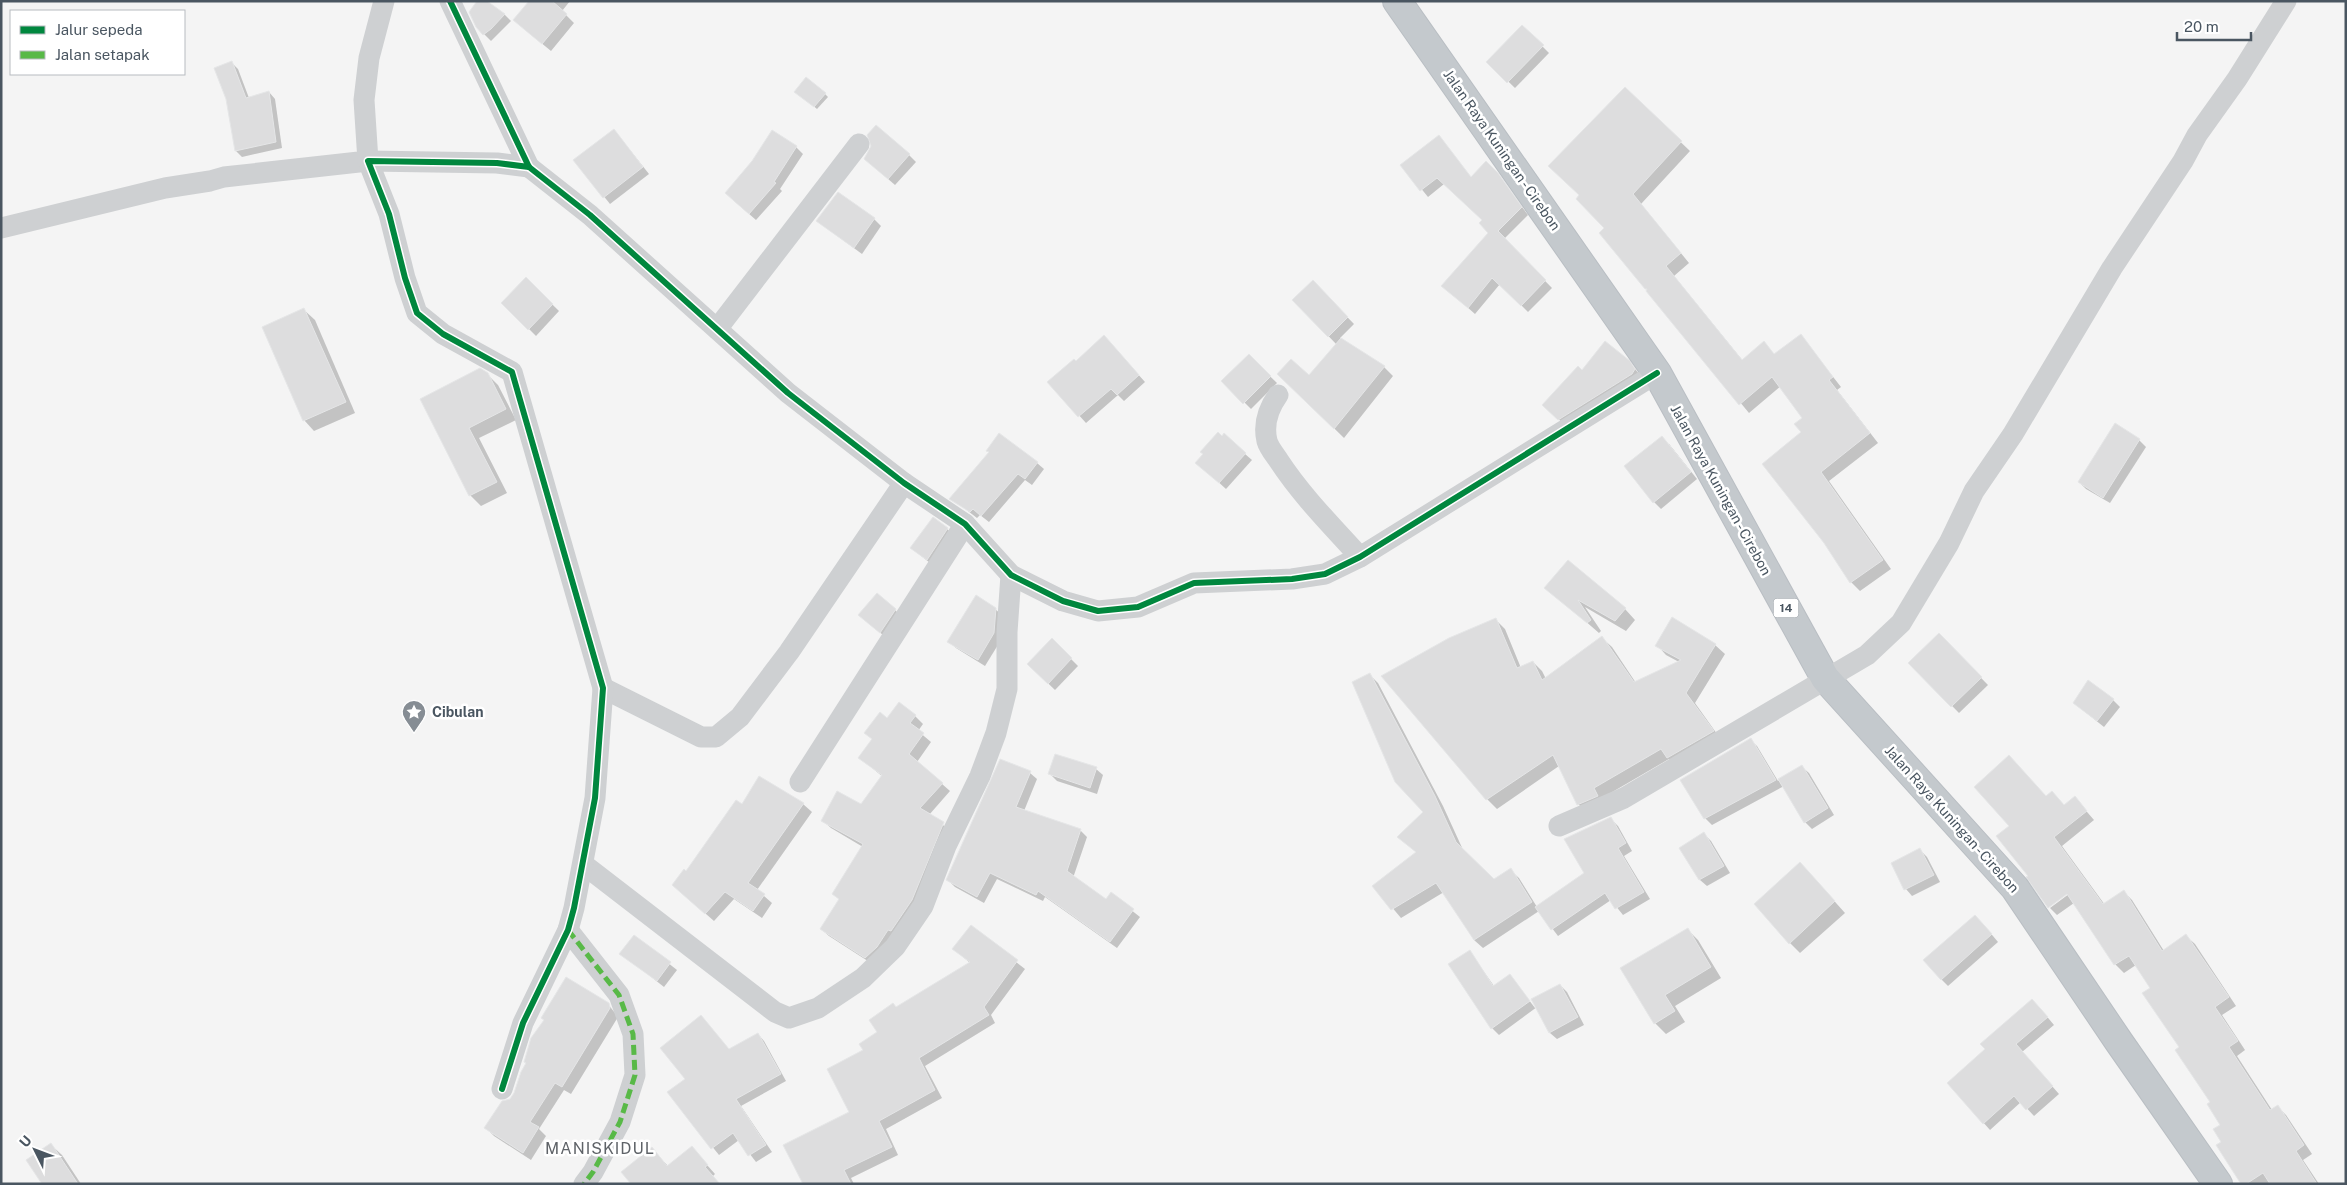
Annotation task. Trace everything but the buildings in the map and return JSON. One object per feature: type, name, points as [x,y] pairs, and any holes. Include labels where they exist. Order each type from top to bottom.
[{"type":"highway","name":"Jalan Raya Kuningan - Cirebon","points":[[1397,1],[1551,219],[1656,373],[1825,678],[2015,888],[2218,1184]]},
{"type":"street","points":[[384,1],[370,58],[364,100],[368,161],[389,214],[405,278],[417,313],[443,334],[512,372],[603,688],[595,798],[568,930],[523,1023],[502,1089]]},
{"type":"street","points":[[450,1],[529,167],[590,215],[788,393],[904,483],[965,524],[1011,574],[1062,601],[1098,611],[1138,607],[1194,582],[1292,579],[1325,574],[1360,557],[1656,373]]},
{"type":"street","points":[[1559,826],[1624,798],[1866,655],[1901,623],[1949,543],[1974,491],[2013,434],[2112,268],[2183,161],[2198,135],[2237,79],[2286,1]]},
{"type":"street","points":[[717,329],[859,144]]},
{"type":"street","points":[[1,228],[165,188],[210,182],[233,175],[368,161],[465,162],[529,167]]},
{"type":"street","points":[[1278,394],[1270,406],[1266,421],[1267,442],[1301,491],[1360,557]]},
{"type":"street","points":[[603,688],[701,737],[716,737],[740,717],[789,652],[904,483]]},
{"type":"street","points":[[800,782],[965,524]]},
{"type":"street","points":[[583,864],[775,1012],[789,1018],[818,1008],[863,978],[895,947],[923,906],[946,846],[980,776],[996,733],[1007,689],[1007,632],[1011,574]]},
{"type":"street","points":[[568,930],[619,995],[633,1034],[636,1074],[620,1122],[594,1172],[584,1184]]},
{"type":"marked path","points":[[568,930],[619,995],[633,1034],[635,1075],[620,1122],[593,1172],[584,1184]]},
{"type":"cycle path","points":[[450,1],[529,167],[590,215],[788,393],[904,483],[965,524],[1011,575],[1063,601],[1098,611],[1138,607],[1194,583],[1292,579],[1325,574],[1360,557],[1657,373]]},
{"type":"cycle path","points":[[502,1089],[523,1023],[568,930],[574,908],[595,798],[603,688],[512,372],[443,334],[417,313],[405,278],[389,214],[368,161],[497,163],[529,167]]},
{"type":"place","name":"Cibulan","points":[[414,733]]},
{"type":"district","name":"MANISKIDUL","points":[[600,1148]]}]
